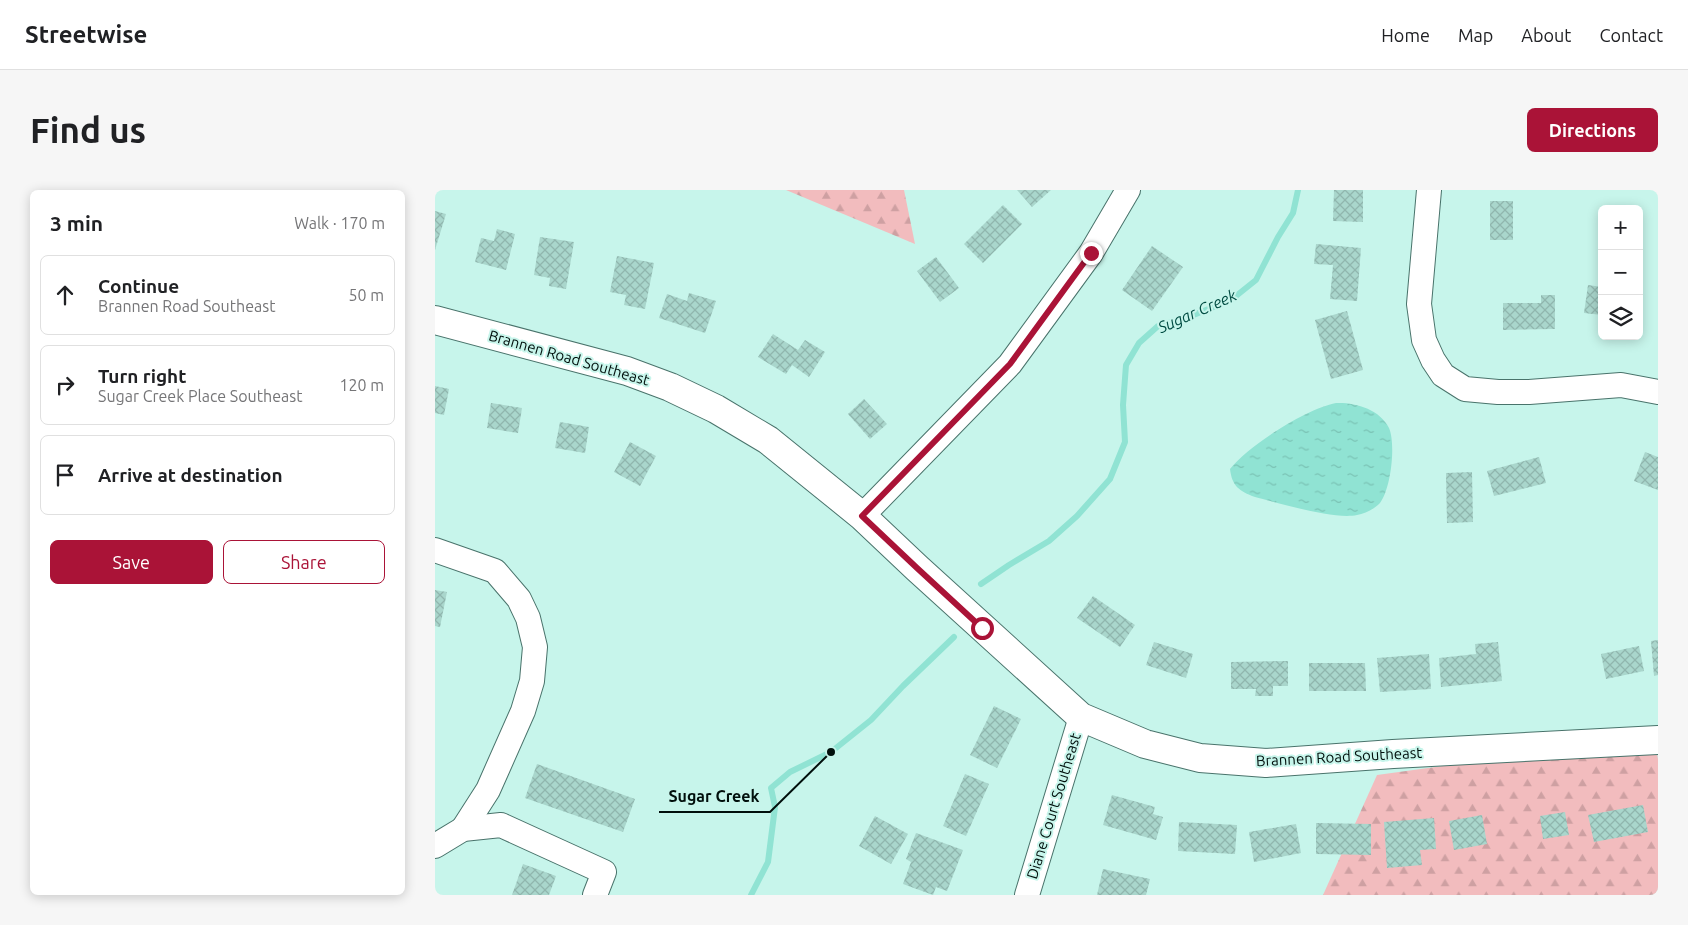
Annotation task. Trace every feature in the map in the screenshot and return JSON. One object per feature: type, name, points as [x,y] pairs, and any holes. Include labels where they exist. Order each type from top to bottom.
[{"type":"street","points":[[862,516],[1010,364],[1091,253],[1128,190]]},
{"type":"street","points":[[1429,190],[1419,304],[1424,340],[1433,360],[1443,375],[1465,389],[1498,392],[1529,392],[1621,385],[1658,392]]},
{"type":"street","name":"Brannen Road Southeast","points":[[435,320],[627,371],[716,409],[769,440],[862,516],[1081,717],[1145,744],[1201,758],[1267,763],[1393,754],[1658,740]]},
{"type":"street","points":[[435,550],[495,570],[519,599],[528,618],[535,648],[532,681],[523,711],[488,790],[463,829]]},
{"type":"street","name":"Diane Court Southeast","points":[[1027,895],[1081,717]]},
{"type":"street","points":[[435,846],[463,829],[501,825],[604,872],[595,895]]},
{"type":"green space","points":[[786,190],[904,190],[915,244]]},
{"type":"green space","points":[[1654,737],[1658,759],[1658,895],[1323,895],[1377,775]]},
{"type":"water","points":[[1336,403],[1358,405],[1373,411],[1385,421],[1389,428],[1392,444],[1390,477],[1384,496],[1378,505],[1360,514],[1335,515],[1255,497],[1237,487],[1230,469],[1250,449],[1294,420],[1309,412]]},
{"type":"building","points":[[1017,190],[1051,190],[1032,207]]},
{"type":"building","points":[[1334,190],[1363,190],[1363,222],[1333,221]]},
{"type":"building","points":[[1490,201],[1513,201],[1513,240],[1490,240]]},
{"type":"building","points":[[1003,205],[1022,224],[983,263],[964,244]]},
{"type":"building","points":[[435,211],[446,214],[435,250]]},
{"type":"building","points":[[497,229],[515,234],[506,270],[475,262],[481,238],[494,241]]},
{"type":"building","points":[[540,237],[574,242],[566,289],[549,286],[550,278],[534,275]]},
{"type":"building","points":[[1316,244],[1361,248],[1357,301],[1330,299],[1333,265],[1314,264]]},
{"type":"building","points":[[1152,246],[1183,267],[1152,311],[1122,290]]},
{"type":"building","points":[[617,256],[654,263],[645,309],[624,305],[626,295],[610,292]]},
{"type":"building","points":[[936,257],[959,288],[940,302],[917,271]]},
{"type":"building","points":[[1588,285],[1598,286],[1598,315],[1584,313]]},
{"type":"building","points":[[689,293],[716,301],[705,333],[659,318],[667,294],[687,301]]},
{"type":"building","points":[[1541,295],[1555,295],[1555,329],[1503,330],[1503,303],[1541,303]]},
{"type":"building","points":[[1347,311],[1363,370],[1331,379],[1315,320]]},
{"type":"building","points":[[773,334],[798,350],[805,340],[825,352],[809,377],[792,365],[786,374],[758,357]]},
{"type":"building","points":[[435,386],[449,389],[444,415],[435,413]]},
{"type":"building","points":[[864,399],[887,424],[870,439],[848,414]]},
{"type":"building","points":[[491,403],[522,408],[518,433],[487,428]]},
{"type":"building","points":[[560,422],[589,427],[585,453],[555,448]]},
{"type":"building","points":[[630,442],[656,456],[640,486],[614,472]]},
{"type":"building","points":[[1645,452],[1658,457],[1658,490],[1634,481]]},
{"type":"building","points":[[1539,457],[1546,483],[1494,496],[1487,471]]},
{"type":"building","points":[[1472,472],[1473,522],[1447,523],[1446,473]]},
{"type":"building","points":[[435,590],[447,592],[440,627],[435,626]]},
{"type":"building","points":[[1093,596],[1135,625],[1120,647],[1077,618]]},
{"type":"building","points":[[1658,640],[1658,675],[1654,676],[1651,641]]},
{"type":"building","points":[[1154,642],[1193,654],[1186,678],[1146,665]]},
{"type":"building","points":[[1498,642],[1502,681],[1441,687],[1439,658],[1476,654],[1475,644]]},
{"type":"building","points":[[1639,646],[1644,671],[1606,679],[1601,654]]},
{"type":"building","points":[[1429,654],[1431,689],[1380,692],[1377,658]]},
{"type":"building","points":[[1288,661],[1288,686],[1273,686],[1273,696],[1255,696],[1256,689],[1231,689],[1231,662]]},
{"type":"building","points":[[1309,663],[1365,663],[1366,691],[1309,691]]},
{"type":"building","points":[[994,706],[1021,719],[997,768],[970,755]]},
{"type":"building","points":[[537,764],[635,799],[623,832],[525,798]]},
{"type":"building","points":[[965,774],[989,784],[966,836],[943,826]]},
{"type":"building","points":[[1112,795],[1155,807],[1153,814],[1163,817],[1156,840],[1103,825]]},
{"type":"building","points":[[1643,805],[1648,832],[1594,842],[1588,815]]},
{"type":"building","points":[[1565,812],[1569,835],[1543,839],[1540,816]]},
{"type":"building","points":[[1482,815],[1487,844],[1454,850],[1449,821]]},
{"type":"building","points":[[875,816],[908,834],[891,864],[859,846]]},
{"type":"building","points":[[1434,818],[1436,849],[1420,850],[1422,865],[1387,868],[1384,822]]},
{"type":"building","points":[[1179,822],[1237,825],[1235,854],[1178,851]]},
{"type":"building","points":[[1316,823],[1371,824],[1371,855],[1316,854]]},
{"type":"building","points":[[1296,824],[1301,853],[1254,862],[1249,832]]},
{"type":"building","points":[[916,833],[963,850],[947,891],[936,887],[933,895],[903,884],[911,862],[906,859]]},
{"type":"building","points":[[523,864],[556,876],[549,895],[512,895]]},
{"type":"building","points":[[1103,869],[1150,879],[1146,895],[1097,895]]},
{"type":"waterway","name":"Sugar Creek","points":[[981,584],[1049,541],[1077,516],[1110,479],[1125,442],[1123,405],[1126,365],[1139,343],[1158,326],[1191,316],[1231,300],[1256,280],[1278,237],[1293,213],[1298,190]]},
{"type":"waterway","name":"Sugar Creek","points":[[751,895],[768,862],[775,807],[771,788],[790,772],[831,752],[871,720],[954,637]]},
{"type":"place","name":"Sugar Creek","points":[[831,752]]},
{"type":"route","points":[[982,628],[862,516],[1010,364],[1091,253]]}]
